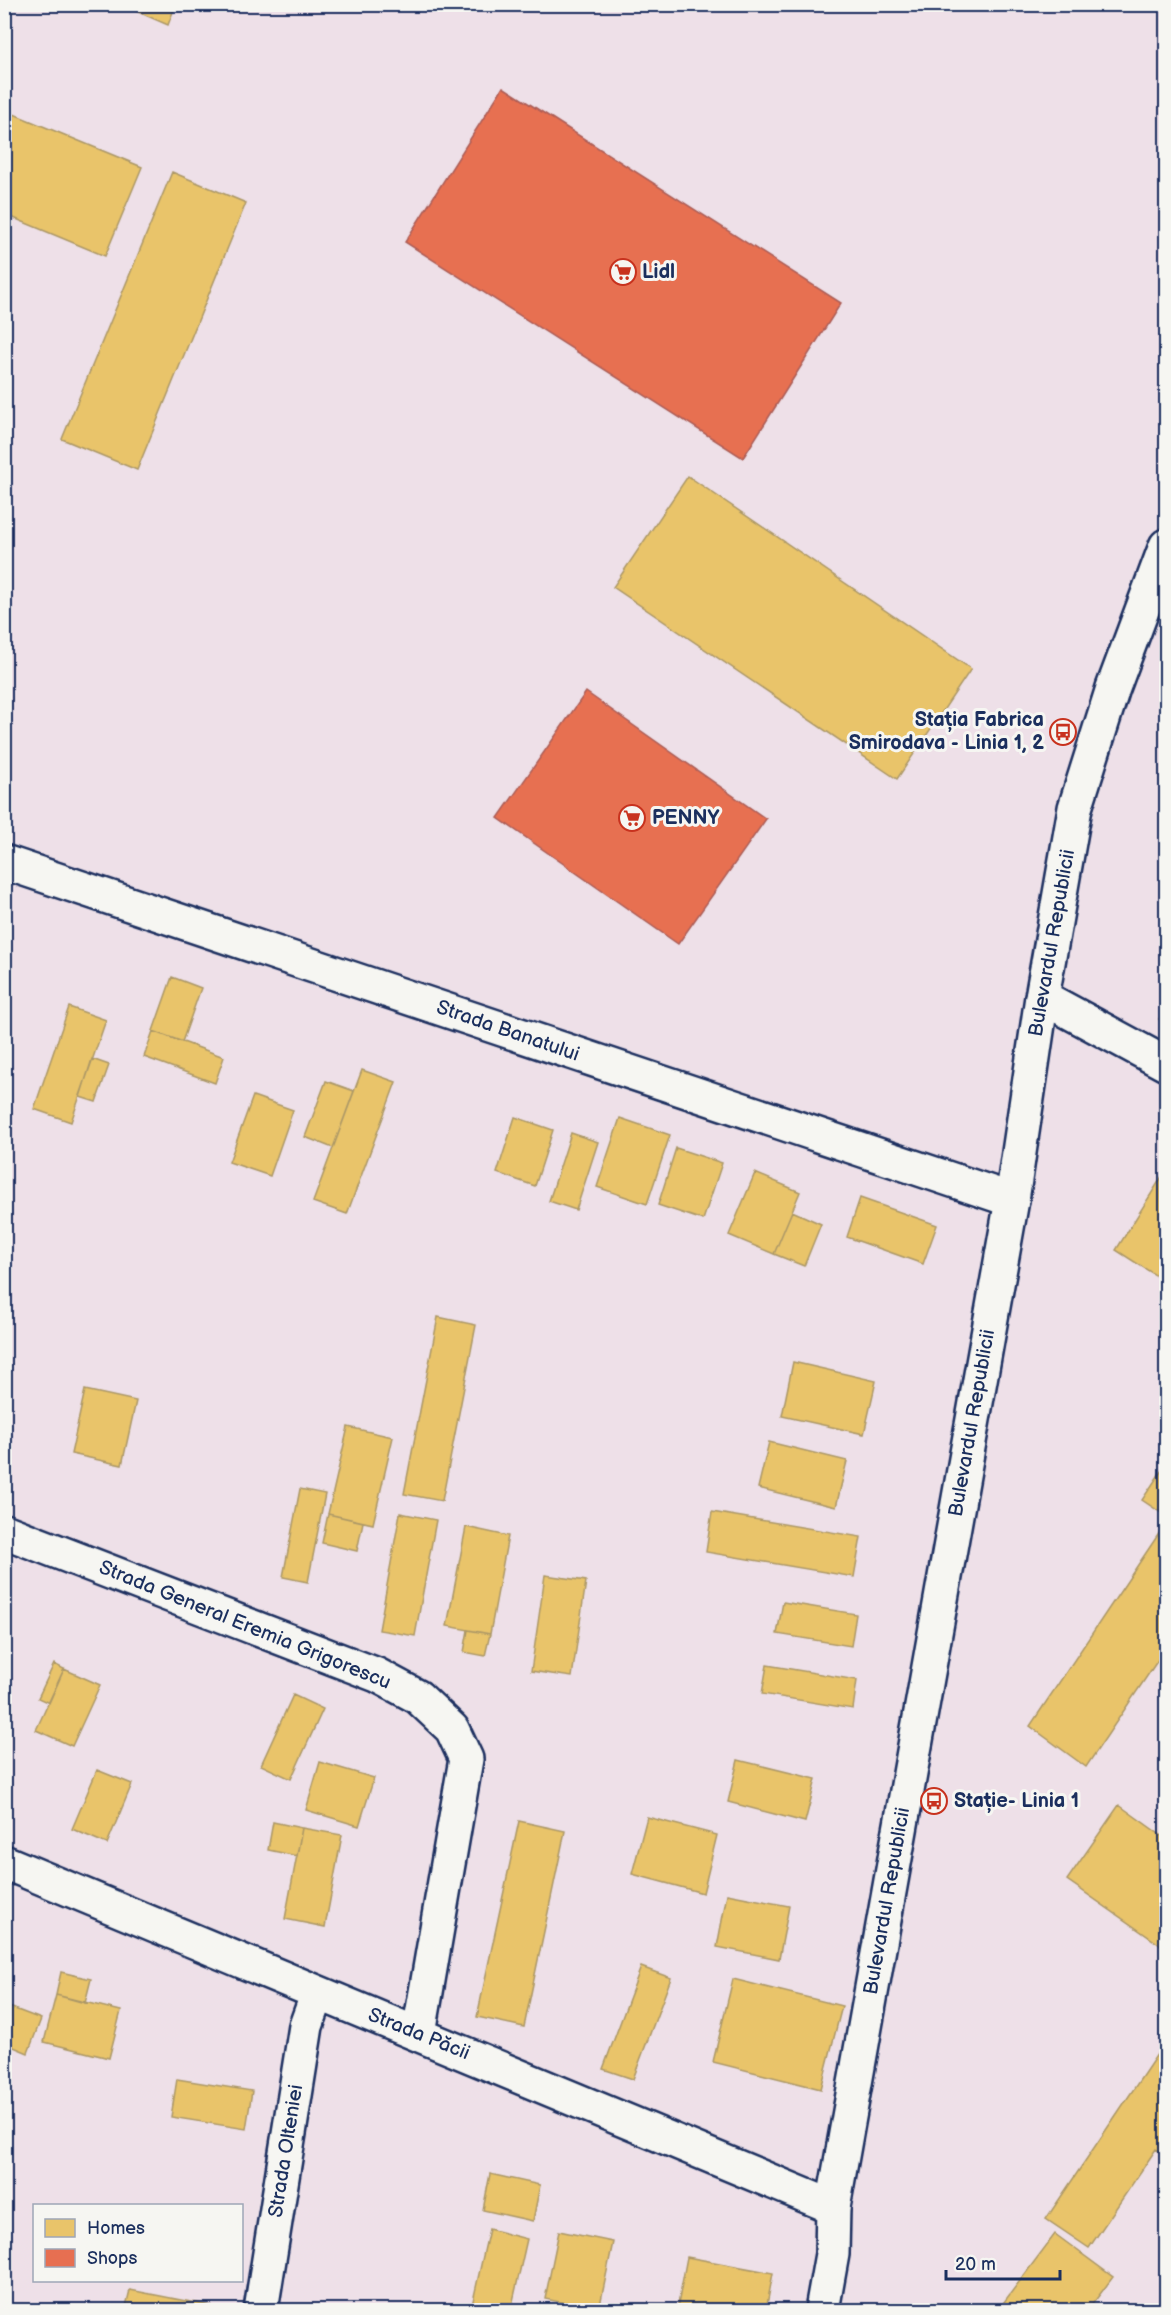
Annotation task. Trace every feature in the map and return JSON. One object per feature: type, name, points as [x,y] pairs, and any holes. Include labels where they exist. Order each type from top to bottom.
[{"type":"street","name":"Bulevardul Republicii","points":[[822,2310],[832,2254],[833,2207],[1012,1200],[1042,997],[1075,808],[1113,688],[1165,553]]},
{"type":"street","name":"Strada Banatului","points":[[4,862],[1012,1200]]},
{"type":"street","points":[[1042,997],[1167,1064]]},
{"type":"street","name":"Strada General Eremia Grigorescu","points":[[4,1531],[377,1675],[418,1696],[452,1729],[466,1759],[419,2033]]},
{"type":"street","name":"Strada Păcii","points":[[4,1862],[833,2207]]},
{"type":"street","name":"Strada Olteniei","points":[[261,2310],[306,2026],[318,1993]]},
{"type":"building: Homes","points":[[120,4],[176,4],[168,25]]},
{"type":"building: Homes","points":[[4,110],[142,167],[105,256],[4,214]]},
{"type":"building: Homes","points":[[172,172],[246,203],[137,470],[62,439]]},
{"type":"building: Homes","points":[[688,476],[971,669],[897,779],[613,587]]},
{"type":"building: Homes","points":[[172,977],[201,988],[182,1042],[153,1031]]},
{"type":"building: Homes","points":[[69,1007],[106,1020],[71,1122],[34,1109]]},
{"type":"building: Homes","points":[[1166,1008],[1166,1025],[1159,1019]]},
{"type":"building: Homes","points":[[153,1031],[224,1057],[215,1083],[144,1057]]},
{"type":"building: Homes","points":[[92,1059],[109,1065],[96,1102],[80,1097]]},
{"type":"building: Homes","points":[[362,1070],[396,1082],[347,1214],[313,1202]]},
{"type":"building: Homes","points":[[326,1081],[354,1091],[333,1148],[305,1137]]},
{"type":"building: Homes","points":[[253,1096],[293,1110],[270,1176],[229,1162]]},
{"type":"building: Homes","points":[[515,1117],[553,1130],[535,1186],[497,1173]]},
{"type":"building: Homes","points":[[620,1118],[670,1135],[647,1204],[597,1187]]},
{"type":"building: Homes","points":[[571,1133],[598,1142],[576,1210],[549,1201]]},
{"type":"building: Homes","points":[[676,1148],[722,1163],[703,1220],[658,1205]]},
{"type":"building: Homes","points":[[1166,1170],[1166,1282],[1116,1250]]},
{"type":"building: Homes","points":[[755,1173],[800,1192],[774,1254],[729,1235]]},
{"type":"building: Homes","points":[[860,1198],[937,1225],[923,1264],[847,1237]]},
{"type":"building: Homes","points":[[792,1211],[821,1224],[804,1266],[774,1254]]},
{"type":"building: Homes","points":[[438,1317],[476,1325],[442,1501],[404,1494]]},
{"type":"building: Homes","points":[[793,1362],[876,1381],[864,1434],[782,1416]]},
{"type":"building: Homes","points":[[85,1390],[136,1401],[122,1465],[71,1454]]},
{"type":"building: Homes","points":[[348,1427],[393,1437],[373,1524],[328,1514]]},
{"type":"building: Homes","points":[[769,1442],[847,1461],[836,1507],[758,1488]]},
{"type":"building: Homes","points":[[1166,1464],[1166,1516],[1142,1500]]},
{"type":"building: Homes","points":[[300,1489],[325,1494],[308,1582],[283,1577]]},
{"type":"building: Homes","points":[[712,1512],[861,1537],[854,1577],[706,1552]]},
{"type":"building: Homes","points":[[400,1513],[436,1520],[415,1636],[379,1630]]},
{"type":"building: Homes","points":[[328,1514],[363,1522],[357,1551],[322,1543]]},
{"type":"building: Homes","points":[[1166,1523],[1166,1648],[1086,1767],[1030,1726]]},
{"type":"building: Homes","points":[[466,1527],[508,1536],[490,1634],[447,1626]]},
{"type":"building: Homes","points":[[545,1575],[586,1581],[572,1677],[531,1671]]},
{"type":"building: Homes","points":[[783,1602],[856,1614],[851,1646],[777,1634]]},
{"type":"building: Homes","points":[[468,1630],[490,1634],[485,1656],[464,1652]]},
{"type":"building: Homes","points":[[54,1664],[64,1669],[49,1703],[38,1698]]},
{"type":"building: Homes","points":[[767,1665],[857,1680],[853,1709],[762,1694]]},
{"type":"building: Homes","points":[[64,1669],[100,1685],[72,1746],[36,1730]]},
{"type":"building: Homes","points":[[293,1695],[323,1709],[291,1779],[261,1765]]},
{"type":"building: Homes","points":[[738,1760],[816,1779],[805,1822],[728,1802]]},
{"type":"building: Homes","points":[[320,1762],[374,1778],[359,1826],[306,1810]]},
{"type":"building: Homes","points":[[97,1770],[132,1784],[107,1844],[72,1829]]},
{"type":"building: Homes","points":[[1119,1805],[1166,1839],[1166,1949],[1067,1880]]},
{"type":"building: Homes","points":[[647,1817],[717,1835],[703,1893],[632,1874]]},
{"type":"building: Homes","points":[[519,1821],[565,1831],[524,2027],[477,2017]]},
{"type":"building: Homes","points":[[273,1822],[302,1828],[297,1856],[268,1850]]},
{"type":"building: Homes","points":[[302,1828],[342,1835],[325,1927],[285,1919]]},
{"type":"building: Homes","points":[[727,1894],[789,1906],[779,1959],[717,1947]]},
{"type":"building: Homes","points":[[641,1967],[671,1978],[633,2079],[603,2069]]},
{"type":"building: Homes","points":[[61,1972],[91,1979],[85,2003],[56,1995]]},
{"type":"building: Homes","points":[[733,1979],[842,2006],[821,2089],[713,2062]]},
{"type":"building: Homes","points":[[56,1995],[121,2011],[109,2058],[44,2042]]},
{"type":"building: Homes","points":[[4,2005],[41,2019],[28,2053],[4,2043]]},
{"type":"building: Homes","points":[[1166,2041],[1166,2155],[1156,2149],[1089,2248],[1046,2219]]},
{"type":"building: Homes","points":[[177,2079],[252,2091],[246,2129],[171,2117]]},
{"type":"building: Homes","points":[[490,2174],[540,2185],[533,2221],[483,2210]]},
{"type":"building: Homes","points":[[489,2229],[527,2239],[511,2310],[471,2310]]},
{"type":"building: Homes","points":[[559,2231],[613,2242],[599,2310],[545,2299]]},
{"type":"building: Homes","points":[[1055,2234],[1113,2277],[1088,2310],[998,2310]]},
{"type":"building: Homes","points":[[687,2257],[773,2273],[766,2310],[677,2310]]},
{"type":"building: Homes","points":[[130,2290],[212,2306],[211,2310],[125,2310]]},
{"type":"building: Shops","name":"Lidl","points":[[503,87],[841,303],[743,458],[405,242]]},
{"type":"building: Shops","name":"PENNY","points":[[586,692],[766,819],[678,944],[498,818]]},
{"type":"place","name":"Lidl","points":[[623,272]]},
{"type":"place","name":"Stația Fabrica Smirodava - Linia 1, 2","points":[[1063,732]]},
{"type":"place","name":"PENNY","points":[[632,818]]},
{"type":"place","name":"Stație- Linia 1","points":[[934,1801]]}]
